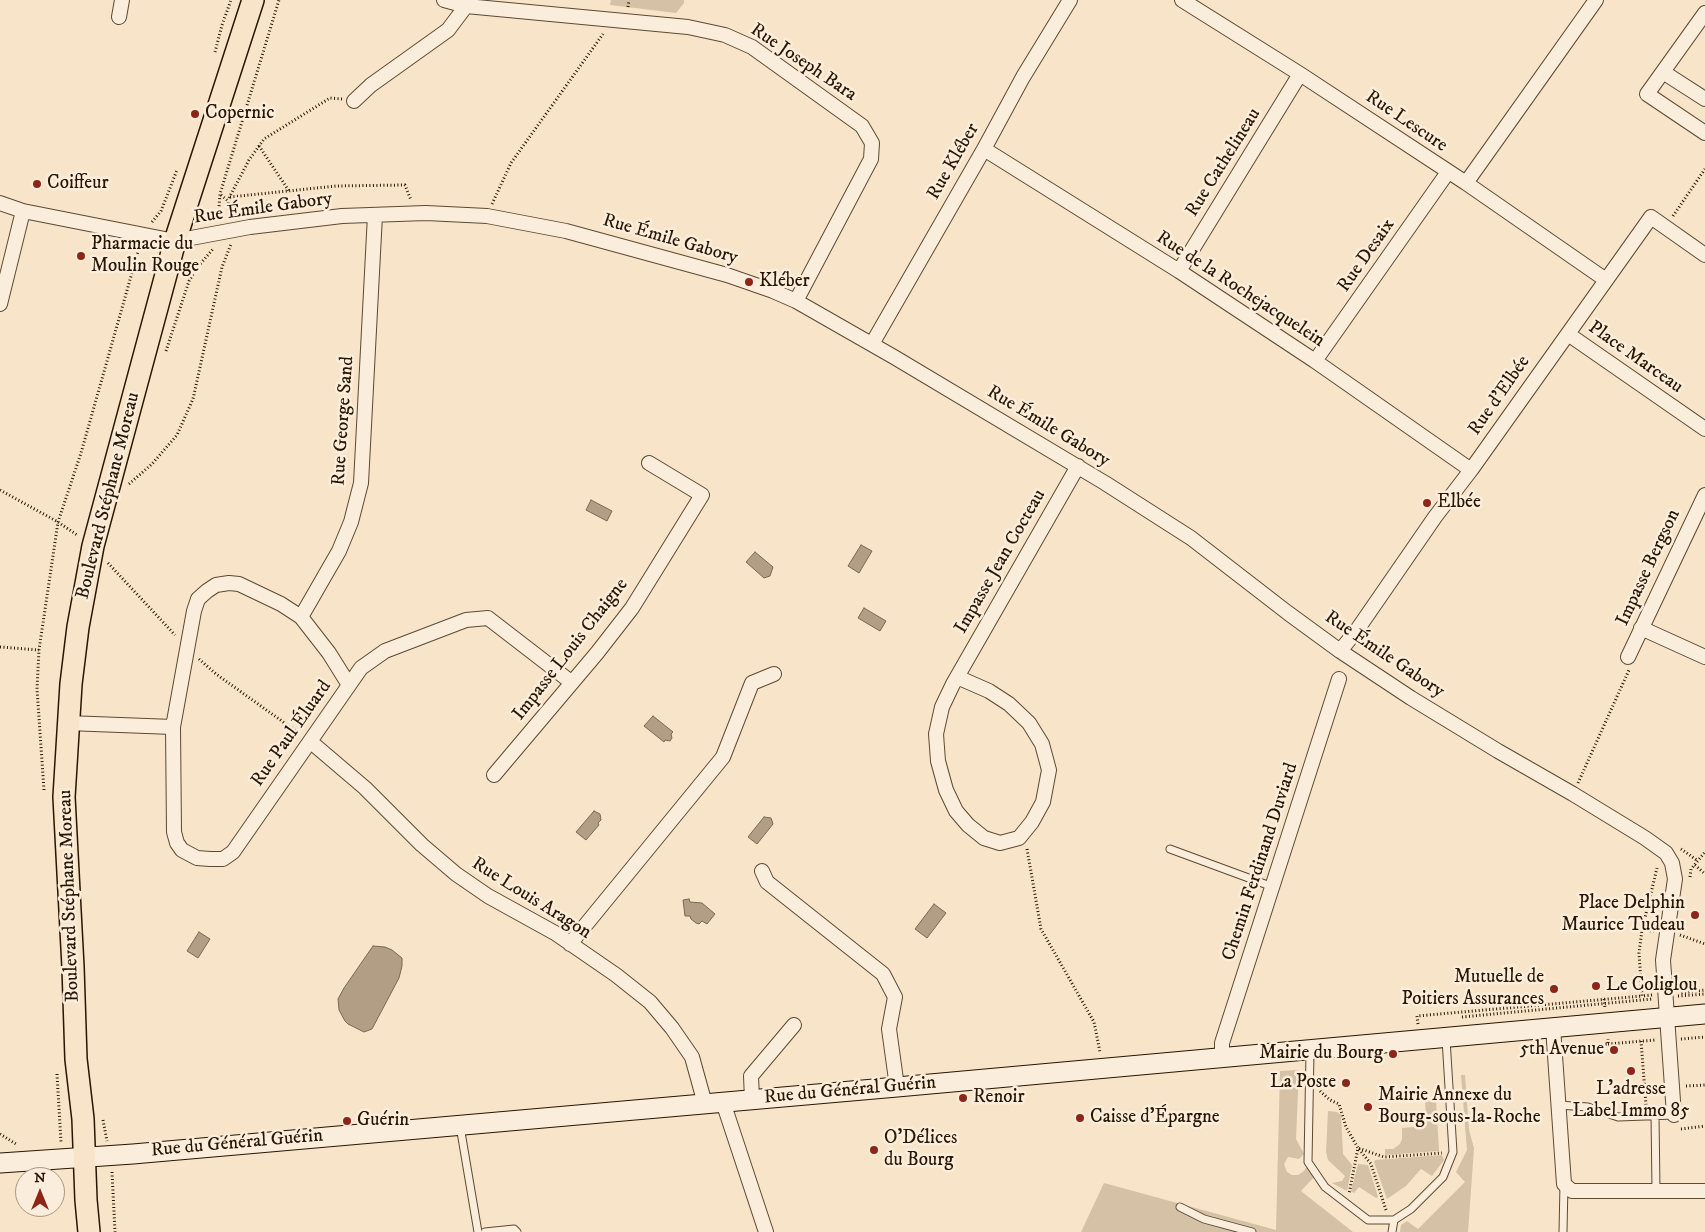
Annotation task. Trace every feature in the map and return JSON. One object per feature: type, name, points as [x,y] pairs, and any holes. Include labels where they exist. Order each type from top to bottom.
[{"type":"main road","name":"Boulevard Stéphane Moreau","points":[[89,1232],[83,1119],[76,1059],[64,797],[68,723],[78,627],[99,553],[175,241],[253,0]]},
{"type":"main road","name":"Rue du Général Guérin","points":[[0,1163],[111,1156],[752,1100],[1705,1014]]},
{"type":"street","points":[[119,17],[122,0]]},
{"type":"street","points":[[354,101],[372,84],[448,30],[466,6],[444,0]]},
{"type":"street","name":"Rue Kléber","points":[[872,344],[1023,77],[1070,0]]},
{"type":"street","name":"Rue Lescure","points":[[1182,0],[1300,74],[1466,183],[1606,280]]},
{"type":"street","points":[[1466,183],[1596,0]]},
{"type":"street","name":"Rue Joseph Bara","points":[[466,6],[688,27],[725,35],[752,47],[862,126],[872,143],[871,158],[796,301]]},
{"type":"street","points":[[1705,13],[1647,94],[1705,133]]},
{"type":"street","points":[[1663,72],[1705,99]]},
{"type":"street","name":"Rue Cathelineau","points":[[1179,271],[1300,74]]},
{"type":"street","name":"Rue de la Rochejacquelein","points":[[984,149],[1179,271],[1315,361],[1471,470]]},
{"type":"street","name":"Rue Desaix","points":[[1315,361],[1448,172]]},
{"type":"street","points":[[0,203],[23,211],[175,241]]},
{"type":"street","points":[[0,304],[23,211]]},
{"type":"street","name":"Rue Émile Gabory","points":[[175,241],[232,230],[342,216],[416,214],[487,216],[566,231],[727,275],[796,301],[872,344],[1078,466],[1191,538],[1340,651],[1411,698],[1573,794],[1666,853],[1672,863],[1675,879],[1663,960],[1674,1115]]},
{"type":"street","name":"Rue George Sand","points":[[301,617],[339,551],[351,522],[361,483],[375,215]]},
{"type":"street","name":"Rue d'Elbée","points":[[1340,651],[1357,630],[1435,517],[1471,470],[1651,217],[1705,255]]},
{"type":"street","name":"Place Marceau","points":[[1568,334],[1705,429]]},
{"type":"street","name":"Impasse Louis Chaigne","points":[[494,775],[632,608],[702,494],[649,463]]},
{"type":"street","name":"Impasse Jean Cocteau","points":[[1024,832],[1020,838],[1000,843],[984,838],[968,825],[956,810],[946,790],[938,761],[936,734],[942,706],[957,677],[1078,466]]},
{"type":"street","name":"Impasse Bergson","points":[[1628,657],[1705,495]]},
{"type":"street","name":"Rue Paul Éluard","points":[[229,583],[250,588],[301,617],[329,653],[349,685],[233,852],[222,859],[196,858],[182,850],[177,843],[174,832],[173,726],[187,648],[198,599],[216,585],[229,583]]},
{"type":"street","points":[[349,685],[361,668],[385,651],[466,620],[488,618],[571,682]]},
{"type":"street","points":[[1641,628],[1705,657]]},
{"type":"street","points":[[570,944],[723,757],[752,683],[774,674]]},
{"type":"street","points":[[957,677],[989,691],[1009,704],[1029,723],[1042,744],[1049,770],[1043,802],[1024,832]]},
{"type":"street","name":"Chemin Ferdinand Duviard","points":[[1222,1057],[1222,1043],[1339,679]]},
{"type":"street","points":[[68,723],[173,726]]},
{"type":"street","name":"Rue Louis Aragon","points":[[311,742],[365,788],[422,845],[456,874],[488,896],[555,933],[616,975],[650,1002],[692,1057],[714,1103],[766,1232]]},
{"type":"street","points":[[762,871],[767,882],[883,974],[895,997],[890,1029],[896,1087]]},
{"type":"street","points":[[752,1100],[751,1076],[794,1025]]},
{"type":"street","points":[[1553,1027],[1564,1184],[1572,1191],[1705,1191]]},
{"type":"lane","points":[[1170,849],[1273,887]]},
{"type":"lane","points":[[1310,1049],[1308,1162],[1325,1187],[1368,1220],[1392,1220],[1411,1209],[1443,1177],[1452,1152],[1446,1036]]},
{"type":"lane","points":[[1558,1105],[1588,1107],[1618,1117],[1674,1115]]},
{"type":"lane","points":[[1655,1115],[1656,1190]]},
{"type":"lane","points":[[460,1125],[478,1232]]},
{"type":"lane","points":[[1563,1232],[1564,1184]]},
{"type":"lane","points":[[1180,1207],[1204,1219],[1252,1232]]},
{"type":"lane","points":[[1392,1220],[1392,1232]]},
{"type":"lane","points":[[486,1232],[514,1229],[517,1232]]},
{"type":"path","points":[[213,61],[222,25],[231,0]]},
{"type":"path","points":[[164,358],[189,281],[196,269],[212,250],[216,233],[220,194],[279,0]]},
{"type":"path","points":[[487,216],[512,163],[614,19]]},
{"type":"path","points":[[128,478],[125,487],[152,464],[177,435],[193,399],[222,267],[232,247],[229,199],[249,160],[264,139],[330,98],[354,101]]},
{"type":"path","points":[[259,146],[288,191]]},
{"type":"path","points":[[143,235],[161,211],[179,165]]},
{"type":"path","points":[[1665,227],[1705,169]]},
{"type":"path","points":[[220,194],[229,199],[336,186],[406,185],[416,214]]},
{"type":"path","points":[[0,490],[58,522],[99,553],[187,648],[216,674],[311,742]]},
{"type":"path","points":[[99,553],[104,570]]},
{"type":"path","points":[[0,647],[39,650]]},
{"type":"path","points":[[1573,794],[1629,670],[1628,657]]},
{"type":"path","points":[[1024,832],[1041,928],[1094,1022],[1100,1046],[1102,1068]]},
{"type":"path","points":[[1689,886],[1691,869],[1705,852]]},
{"type":"path","points":[[1642,930],[1658,865]]},
{"type":"path","points":[[1695,865],[1705,874]]},
{"type":"path","points":[[1680,945],[1683,928]]},
{"type":"path","points":[[1680,983],[1681,992],[1705,992]]},
{"type":"path","points":[[1457,1017],[1705,992]]},
{"type":"path","points":[[1310,1082],[1330,1100],[1339,1104],[1346,1127],[1358,1148],[1371,1164],[1392,1220]]},
{"type":"path","points":[[102,1117],[111,1156],[115,1232]]},
{"type":"path","points":[[1358,1148],[1384,1157],[1452,1152]]},
{"type":"path","points":[[1346,1204],[1358,1148]]},
{"type":"shaded area","points":[[611,0],[684,0],[684,3],[676,13],[610,5]]},
{"type":"shaded area","points":[[591,500],[612,511],[607,521],[586,510]]},
{"type":"shaded area","points":[[861,545],[872,551],[859,573],[848,566]]},
{"type":"shaded area","points":[[755,552],[773,567],[770,576],[764,578],[746,562]]},
{"type":"shaded area","points":[[864,608],[886,621],[880,631],[858,618]]},
{"type":"shaded area","points":[[653,716],[673,732],[670,741],[665,740],[664,742],[644,726]]},
{"type":"shaded area","points":[[594,811],[600,814],[601,820],[586,840],[576,832]]},
{"type":"shaded area","points":[[764,817],[771,818],[773,824],[757,844],[748,837]]},
{"type":"shaded area","points":[[689,899],[690,902],[702,903],[715,914],[707,924],[702,921],[699,924],[696,923],[690,916],[685,916],[683,900]]},
{"type":"shaded area","points":[[934,904],[946,913],[927,938],[915,929]]},
{"type":"shaded area","points":[[199,932],[210,939],[198,958],[187,951]]},
{"type":"shaded area","points":[[373,946],[392,950],[402,958],[402,966],[399,978],[372,1029],[364,1032],[345,1021],[339,1010],[338,999]]},
{"type":"shaded area","points":[[1299,1070],[1296,1139],[1304,1154],[1299,1159],[1288,1157],[1284,1164],[1287,1172],[1292,1175],[1298,1175],[1307,1166],[1315,1176],[1301,1191],[1353,1232],[1081,1232],[1104,1183],[1276,1230],[1280,1071]]},
{"type":"shaded area","points":[[1461,1075],[1465,1075],[1469,1130],[1474,1148],[1468,1232],[1400,1232],[1401,1225],[1407,1221],[1418,1229],[1465,1182],[1456,1172],[1467,1150]]},
{"type":"shaded area","points":[[1436,1101],[1439,1151],[1385,1155],[1385,1149],[1393,1149],[1400,1144],[1402,1128],[1427,1126],[1425,1102]]},
{"type":"shaded area","points":[[1328,1111],[1337,1112],[1341,1115],[1343,1154],[1352,1165],[1347,1191],[1332,1183],[1342,1181],[1345,1176],[1328,1160],[1326,1152]]},
{"type":"shaded area","points":[[1442,1155],[1444,1160],[1432,1176],[1421,1169],[1406,1186],[1387,1199],[1374,1162],[1375,1160]]},
{"type":"shaded area","points":[[1358,1164],[1368,1165],[1378,1197],[1376,1198],[1359,1187],[1354,1193],[1351,1191]]},
{"type":"place","name":"Copernic","points":[[195,114]]},
{"type":"place","name":"Coiffeur","points":[[37,184]]},
{"type":"place","name":"Pharmacie du Moulin Rouge","points":[[81,256]]},
{"type":"place","name":"Kléber","points":[[749,282]]},
{"type":"place","name":"Elbée","points":[[1427,503]]},
{"type":"place","name":"Place Delphin Maurice Tudeau","points":[[1695,915]]},
{"type":"place","name":"Le Coliglou","points":[[1596,986]]},
{"type":"place","name":"Mutuelle de Poitiers Assurances","points":[[1554,989]]},
{"type":"place","name":"5th Avenue","points":[[1614,1050]]},
{"type":"place","name":"Mairie du Bourg","points":[[1393,1054]]},
{"type":"place","name":"L'adresse Label Immo 85","points":[[1631,1071]]},
{"type":"place","name":"La Poste","points":[[1346,1083]]},
{"type":"place","name":"Renoir","points":[[963,1098]]},
{"type":"place","name":"Mairie Annexe du Bourg-sous-la-Roche","points":[[1368,1107]]},
{"type":"place","name":"Caisse d'Épargne","points":[[1080,1118]]},
{"type":"place","name":"Guérin","points":[[347,1121]]},
{"type":"place","name":"O'Délices du Bourg","points":[[874,1150]]}]
